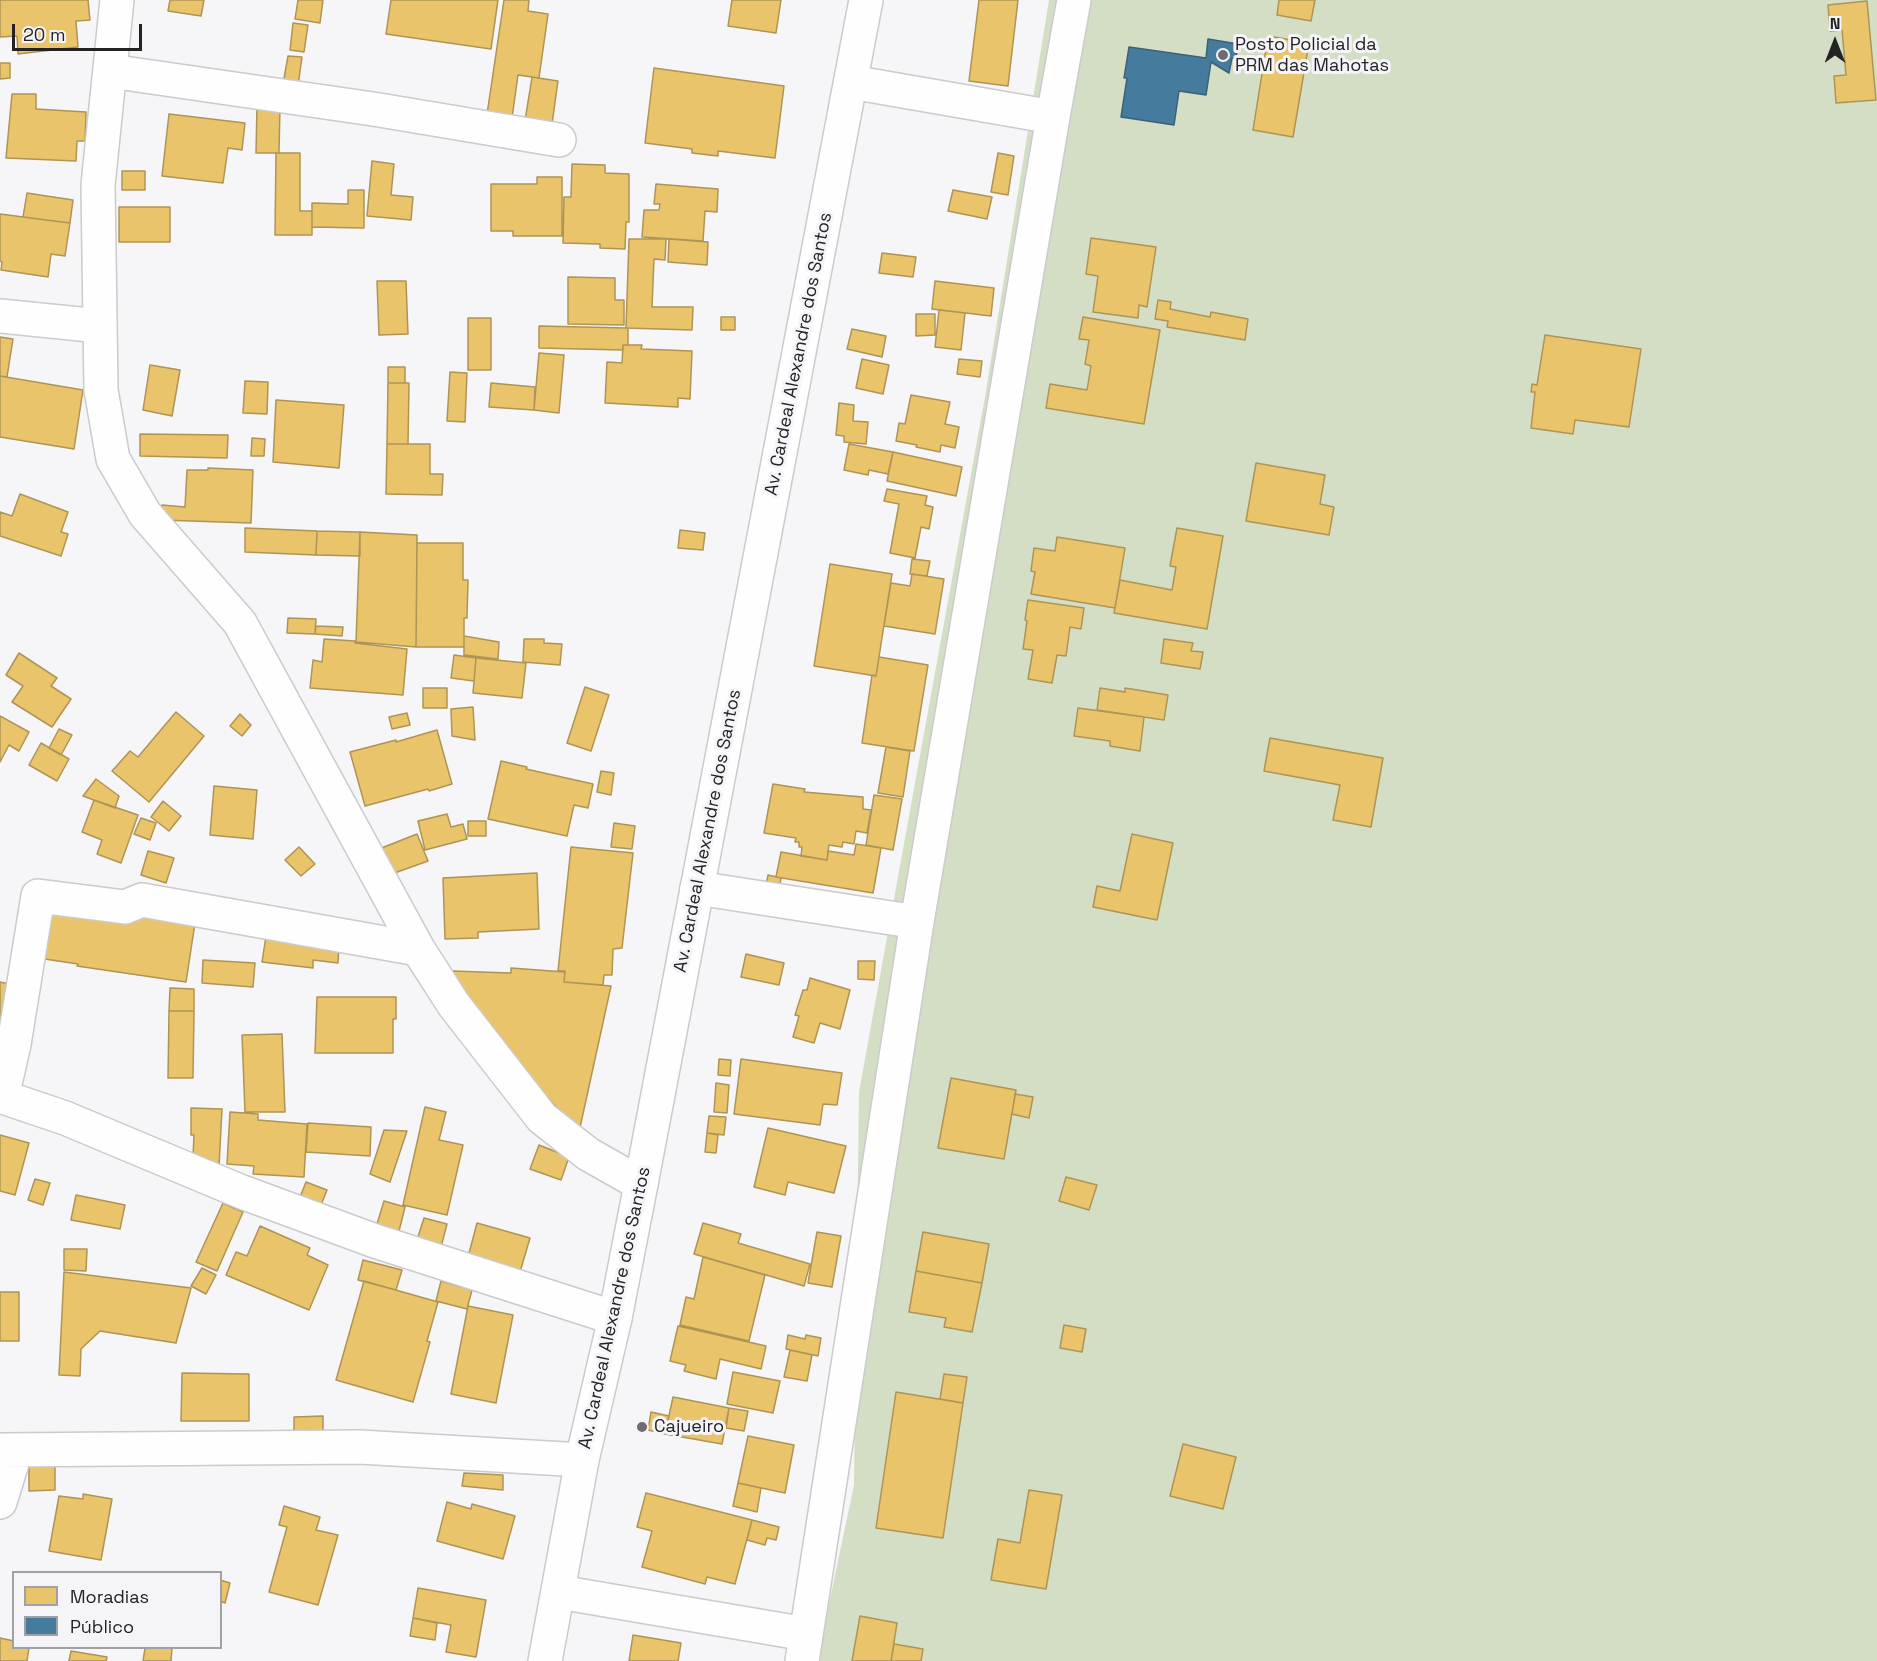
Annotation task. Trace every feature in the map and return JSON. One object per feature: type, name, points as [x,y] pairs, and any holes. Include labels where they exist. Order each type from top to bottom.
[{"type":"street","points":[[117,0],[98,185],[101,390],[114,459],[145,514],[240,623],[418,949],[454,1005],[542,1118],[588,1154],[641,1185]]},
{"type":"street","name":"Av. Cardeal Alexandre dos Santos","points":[[545,1661],[582,1460],[615,1318],[641,1185],[866,0]]},
{"type":"street","points":[[559,1592],[804,1647],[917,922],[1074,0]]},
{"type":"street","points":[[110,71],[362,107],[559,140]]},
{"type":"street","points":[[851,82],[1053,117]]},
{"type":"street","points":[[0,316],[100,326]]},
{"type":"street","points":[[698,888],[917,922]]},
{"type":"street","points":[[418,949],[142,900],[125,907],[38,896],[14,1044],[1,1097],[65,1118],[308,1217],[375,1241],[615,1318]]},
{"type":"street","points":[[0,1502],[8,1450],[360,1447],[582,1460]]},
{"type":"green space","points":[[1049,0],[1877,0],[1877,1661],[817,1661],[854,1485],[859,1092],[985,397]]},
{"type":"building: Moradias","points":[[0,0],[88,0],[90,20],[76,21],[78,47],[18,54],[17,36],[0,37]]},
{"type":"building: Moradias","points":[[170,0],[204,0],[201,16],[168,11]]},
{"type":"building: Moradias","points":[[298,0],[323,0],[320,23],[295,19]]},
{"type":"building: Moradias","points":[[391,0],[498,0],[491,49],[386,34]]},
{"type":"building: Moradias","points":[[504,0],[529,0],[528,11],[548,14],[539,78],[518,75],[511,125],[486,121]]},
{"type":"building: Moradias","points":[[732,0],[781,0],[776,33],[728,26]]},
{"type":"building: Moradias","points":[[979,0],[1018,0],[1008,86],[969,81]]},
{"type":"building: Moradias","points":[[1279,0],[1315,0],[1311,21],[1277,15]]},
{"type":"building: Moradias","points":[[1867,1],[1876,100],[1836,103],[1834,76],[1846,75],[1842,30],[1830,31],[1828,5]]},
{"type":"building: Moradias","points":[[293,23],[308,25],[304,52],[290,50]]},
{"type":"building: Moradias","points":[[1268,36],[1309,43],[1293,137],[1253,130]]},
{"type":"building: Moradias","points":[[288,56],[302,57],[298,86],[283,84]]},
{"type":"building: Moradias","points":[[0,63],[10,63],[10,78],[0,79]]},
{"type":"building: Moradias","points":[[654,68],[784,86],[775,158],[718,151],[718,156],[692,153],[692,149],[645,143]]},
{"type":"building: Moradias","points":[[532,77],[558,81],[551,131],[524,127]]},
{"type":"building: Moradias","points":[[12,94],[36,94],[36,109],[86,112],[85,141],[77,141],[76,161],[6,158]]},
{"type":"building: Moradias","points":[[257,106],[280,106],[279,153],[256,153]]},
{"type":"building: Moradias","points":[[169,114],[245,123],[242,150],[228,148],[223,183],[162,176]]},
{"type":"building: Moradias","points":[[276,153],[300,153],[300,211],[312,211],[312,235],[275,235]]},
{"type":"building: Moradias","points":[[998,153],[1014,156],[1008,195],[991,192]]},
{"type":"building: Moradias","points":[[372,161],[394,164],[391,195],[413,197],[411,220],[367,216]]},
{"type":"building: Moradias","points":[[572,164],[605,165],[605,173],[629,174],[629,222],[626,222],[625,249],[600,248],[600,244],[563,243],[564,197],[571,197]]},
{"type":"building: Moradias","points":[[122,171],[145,171],[145,190],[122,190]]},
{"type":"building: Moradias","points":[[537,177],[562,177],[562,236],[513,236],[513,231],[491,231],[491,184],[537,184]]},
{"type":"building: Moradias","points":[[656,184],[718,189],[717,212],[705,211],[703,241],[642,237],[644,210],[659,210],[660,204],[654,204]]},
{"type":"building: Moradias","points":[[348,190],[364,190],[364,228],[312,227],[312,203],[348,204]]},
{"type":"building: Moradias","points":[[953,190],[992,197],[987,219],[948,211]]},
{"type":"building: Moradias","points":[[27,193],[73,200],[70,223],[23,217]]},
{"type":"building: Moradias","points":[[119,207],[170,207],[170,242],[119,242]]},
{"type":"building: Moradias","points":[[0,214],[70,223],[65,256],[51,254],[48,277],[1,270]]},
{"type":"building: Moradias","points":[[1091,238],[1156,247],[1147,307],[1139,305],[1138,318],[1093,312],[1098,276],[1086,274]]},
{"type":"building: Moradias","points":[[629,239],[666,239],[665,260],[654,259],[652,307],[693,307],[692,330],[626,328]]},
{"type":"building: Moradias","points":[[669,239],[708,242],[707,265],[668,262]]},
{"type":"building: Moradias","points":[[882,253],[916,257],[913,277],[879,273]]},
{"type":"building: Moradias","points":[[568,277],[615,278],[615,300],[624,300],[624,325],[568,324]]},
{"type":"building: Moradias","points":[[377,281],[406,281],[408,334],[379,335]]},
{"type":"building: Moradias","points":[[935,281],[994,288],[991,316],[932,309]]},
{"type":"building: Moradias","points":[[1158,300],[1171,302],[1170,309],[1210,317],[1211,312],[1248,319],[1245,340],[1167,327],[1168,321],[1155,319]]},
{"type":"building: Moradias","points":[[939,310],[965,313],[961,350],[935,347]]},
{"type":"building: Moradias","points":[[916,314],[935,314],[935,335],[916,336]]},
{"type":"building: Moradias","points":[[721,317],[735,317],[735,330],[721,330]]},
{"type":"building: Moradias","points":[[1083,317],[1160,330],[1144,424],[1046,408],[1050,384],[1087,390],[1091,366],[1085,364],[1089,340],[1079,339]]},
{"type":"building: Moradias","points":[[468,318],[491,318],[491,370],[468,370]]},
{"type":"building: Moradias","points":[[539,326],[628,328],[628,345],[623,345],[623,350],[539,348]]},
{"type":"building: Moradias","points":[[852,329],[886,336],[882,357],[847,349]]},
{"type":"building: Moradias","points":[[1545,335],[1641,349],[1629,427],[1575,420],[1573,434],[1531,428],[1535,392],[1531,392],[1532,384],[1537,385]]},
{"type":"building: Moradias","points":[[0,337],[13,339],[7,377],[0,376]]},
{"type":"building: Moradias","points":[[623,345],[642,345],[641,349],[692,351],[690,399],[678,398],[678,407],[605,403],[607,362],[622,363]]},
{"type":"building: Moradias","points":[[539,353],[564,355],[559,413],[534,410]]},
{"type":"building: Moradias","points":[[862,359],[889,365],[883,394],[856,388]]},
{"type":"building: Moradias","points":[[959,359],[982,361],[980,377],[957,374]]},
{"type":"building: Moradias","points":[[150,365],[180,370],[172,416],[143,410]]},
{"type":"building: Moradias","points":[[388,367],[405,367],[405,383],[388,383]]},
{"type":"building: Moradias","points":[[450,372],[467,373],[465,422],[447,421]]},
{"type":"building: Moradias","points":[[0,376],[83,390],[74,449],[0,437]]},
{"type":"building: Moradias","points":[[245,381],[268,382],[267,414],[243,413]]},
{"type":"building: Moradias","points":[[388,383],[409,383],[408,444],[387,444]]},
{"type":"building: Moradias","points":[[491,383],[535,387],[534,410],[489,407]]},
{"type":"building: Moradias","points":[[911,395],[950,402],[945,424],[959,427],[955,448],[941,445],[940,452],[896,441],[899,423],[905,424]]},
{"type":"building: Moradias","points":[[276,400],[344,405],[339,468],[273,462]]},
{"type":"building: Moradias","points":[[839,403],[854,405],[853,421],[868,422],[866,444],[844,442],[844,436],[836,435]]},
{"type":"building: Moradias","points":[[140,434],[228,435],[227,458],[140,456]]},
{"type":"building: Moradias","points":[[252,438],[265,439],[264,456],[251,456]]},
{"type":"building: Moradias","points":[[387,444],[430,444],[430,474],[443,474],[442,495],[386,494]]},
{"type":"building: Moradias","points":[[849,444],[893,452],[888,474],[869,470],[868,475],[844,470]]},
{"type":"building: Moradias","points":[[893,452],[962,467],[956,496],[887,481]]},
{"type":"building: Moradias","points":[[1256,463],[1325,475],[1320,504],[1334,507],[1329,535],[1246,521]]},
{"type":"building: Moradias","points":[[208,468],[253,470],[251,523],[161,520],[162,505],[185,507],[187,470],[208,470]]},
{"type":"building: Moradias","points":[[887,489],[927,496],[925,505],[933,507],[929,529],[921,527],[915,558],[890,553],[899,504],[884,501]]},
{"type":"building: Moradias","points":[[20,494],[68,512],[61,532],[68,534],[61,556],[0,536],[0,512],[12,516]]},
{"type":"building: Moradias","points":[[245,528],[317,531],[316,555],[245,552]]},
{"type":"building: Moradias","points":[[1177,528],[1223,536],[1207,629],[1114,613],[1120,580],[1172,590],[1176,567],[1170,566]]},
{"type":"building: Moradias","points":[[680,530],[705,533],[703,550],[678,548]]},
{"type":"building: Moradias","points":[[317,531],[360,532],[360,556],[316,555]]},
{"type":"building: Moradias","points":[[360,532],[417,535],[416,647],[356,642]]},
{"type":"building: Moradias","points":[[1057,537],[1125,548],[1115,608],[1031,594],[1035,572],[1031,571],[1034,548],[1055,551]]},
{"type":"building: Moradias","points":[[417,543],[463,543],[463,580],[468,580],[464,647],[416,647]]},
{"type":"building: Moradias","points":[[912,559],[930,561],[927,576],[910,574]]},
{"type":"building: Moradias","points":[[830,564],[892,574],[876,676],[814,666]]},
{"type":"building: Moradias","points":[[912,574],[944,579],[935,634],[884,626],[891,583],[910,586]]},
{"type":"building: Moradias","points":[[1028,600],[1084,608],[1081,629],[1070,627],[1066,656],[1057,655],[1052,683],[1028,679],[1033,650],[1023,649]]},
{"type":"building: Moradias","points":[[288,618],[316,619],[315,634],[287,633]]},
{"type":"building: Moradias","points":[[316,626],[343,627],[342,636],[315,634]]},
{"type":"building: Moradias","points":[[464,636],[499,642],[498,659],[464,655]]},
{"type":"building: Moradias","points":[[324,639],[407,649],[403,695],[310,688],[313,660],[322,662]]},
{"type":"building: Moradias","points":[[524,639],[544,639],[544,643],[562,644],[560,665],[523,662]]},
{"type":"building: Moradias","points":[[1164,639],[1193,643],[1191,651],[1203,652],[1200,669],[1161,663]]},
{"type":"building: Moradias","points":[[19,653],[57,678],[51,686],[71,699],[52,727],[12,702],[23,686],[6,675]]},
{"type":"building: Moradias","points":[[454,655],[476,658],[474,681],[451,678]]},
{"type":"building: Moradias","points":[[879,657],[928,665],[914,751],[862,743],[872,675],[876,676]]},
{"type":"building: Moradias","points":[[476,658],[526,663],[522,698],[473,693]]},
{"type":"building: Moradias","points":[[585,687],[609,695],[591,751],[567,743]]},
{"type":"building: Moradias","points":[[423,688],[447,688],[447,708],[423,708]]},
{"type":"building: Moradias","points":[[1100,688],[1125,692],[1125,688],[1168,695],[1164,720],[1097,710]]},
{"type":"building: Moradias","points":[[473,707],[475,740],[452,736],[451,709]]},
{"type":"building: Moradias","points":[[1078,708],[1144,717],[1140,751],[1110,746],[1110,741],[1074,736]]},
{"type":"building: Moradias","points":[[176,712],[204,736],[149,802],[112,771],[130,751],[138,757]]},
{"type":"building: Moradias","points":[[407,713],[410,725],[392,729],[389,717]]},
{"type":"building: Moradias","points":[[240,714],[251,725],[242,736],[230,726]]},
{"type":"building: Moradias","points":[[0,716],[29,732],[19,751],[9,745],[0,762]]},
{"type":"building: Moradias","points":[[59,729],[72,735],[61,755],[49,748]]},
{"type":"building: Moradias","points":[[437,730],[452,784],[365,806],[350,752]]},
{"type":"building: Moradias","points":[[1270,738],[1383,758],[1371,827],[1333,820],[1340,785],[1264,771]]},
{"type":"building: Moradias","points":[[41,743],[69,759],[57,781],[29,765]]},
{"type":"building: Moradias","points":[[886,747],[910,751],[903,797],[878,793]]},
{"type":"building: Moradias","points":[[501,761],[593,784],[588,808],[574,805],[567,836],[488,819]]},
{"type":"building: Moradias","points":[[601,771],[614,773],[611,795],[597,792]]},
{"type":"building: Moradias","points":[[96,779],[119,796],[115,808],[83,796]]},
{"type":"building: Moradias","points":[[773,784],[805,789],[804,792],[863,797],[863,809],[871,810],[867,833],[856,831],[854,844],[843,842],[842,847],[829,845],[827,860],[801,856],[802,847],[799,847],[799,842],[795,842],[796,838],[764,833]]},
{"type":"building: Moradias","points":[[214,786],[257,790],[253,839],[210,835]]},
{"type":"building: Moradias","points":[[874,795],[902,799],[893,850],[866,845]]},
{"type":"building: Moradias","points":[[94,800],[138,815],[121,863],[97,854],[102,840],[82,832]]},
{"type":"building: Moradias","points":[[163,801],[181,816],[169,831],[151,817]]},
{"type":"building: Moradias","points":[[447,814],[451,827],[463,824],[467,839],[425,850],[418,821]]},
{"type":"building: Moradias","points":[[141,818],[156,823],[150,840],[134,834]]},
{"type":"building: Moradias","points":[[468,821],[486,821],[486,836],[468,836]]},
{"type":"building: Moradias","points":[[614,823],[635,826],[632,849],[611,847]]},
{"type":"building: Moradias","points":[[417,834],[428,861],[389,875],[379,849]]},
{"type":"building: Moradias","points":[[1132,834],[1173,843],[1157,920],[1093,907],[1097,886],[1120,891]]},
{"type":"building: Moradias","points":[[856,844],[881,848],[873,893],[776,877],[781,852],[827,860],[828,851],[854,855]]},
{"type":"building: Moradias","points":[[299,847],[315,864],[301,876],[285,860]]},
{"type":"building: Moradias","points":[[571,847],[633,853],[622,948],[613,949],[612,975],[604,975],[603,985],[564,982],[565,971],[558,971]]},
{"type":"building: Moradias","points":[[148,851],[174,858],[166,883],[141,875]]},
{"type":"building: Moradias","points":[[537,873],[539,929],[478,932],[478,938],[445,939],[443,878]]},
{"type":"building: Moradias","points":[[768,875],[781,878],[778,894],[765,892]]},
{"type":"building: Moradias","points":[[46,900],[195,923],[186,982],[38,958]]},
{"type":"building: Moradias","points":[[266,936],[339,945],[338,963],[313,960],[313,968],[262,962]]},
{"type":"building: Moradias","points":[[746,954],[784,963],[779,985],[741,977]]},
{"type":"building: Moradias","points":[[203,960],[255,963],[253,987],[202,983]]},
{"type":"building: Moradias","points":[[858,961],[875,961],[874,980],[858,979]]},
{"type":"building: Moradias","points":[[511,968],[565,972],[564,982],[611,986],[579,1132],[491,1036],[452,971],[511,973]]},
{"type":"building: Moradias","points":[[810,978],[850,990],[840,1029],[820,1023],[814,1043],[793,1037],[799,1016],[795,1015],[803,990],[807,990]]},
{"type":"building: Moradias","points":[[0,982],[9,984],[3,1003],[15,1007],[10,1021],[0,1018]]},
{"type":"building: Moradias","points":[[170,988],[194,989],[194,1011],[169,1011]]},
{"type":"building: Moradias","points":[[317,997],[396,997],[396,1019],[393,1019],[393,1053],[315,1053]]},
{"type":"building: Moradias","points":[[169,1011],[194,1011],[193,1078],[168,1078]]},
{"type":"building: Moradias","points":[[282,1034],[285,1112],[245,1112],[242,1035]]},
{"type":"building: Moradias","points":[[719,1059],[731,1060],[730,1076],[718,1075]]},
{"type":"building: Moradias","points":[[741,1059],[842,1073],[837,1105],[823,1104],[820,1125],[734,1114]]},
{"type":"building: Moradias","points":[[951,1078],[1016,1090],[1004,1159],[938,1148]]},
{"type":"building: Moradias","points":[[716,1083],[729,1085],[727,1113],[714,1112]]},
{"type":"building: Moradias","points":[[1015,1094],[1033,1097],[1029,1118],[1012,1114]]},
{"type":"building: Moradias","points":[[425,1107],[446,1112],[439,1140],[463,1145],[447,1215],[403,1205]]},
{"type":"building: Moradias","points":[[191,1108],[222,1109],[219,1166],[193,1157],[194,1135],[191,1135]]},
{"type":"building: Moradias","points":[[230,1112],[258,1114],[258,1120],[307,1124],[304,1177],[253,1174],[254,1166],[227,1164]]},
{"type":"building: Moradias","points":[[709,1116],[726,1117],[724,1135],[707,1133]]},
{"type":"building: Moradias","points":[[308,1123],[371,1127],[370,1156],[306,1152]]},
{"type":"building: Moradias","points":[[768,1128],[846,1146],[834,1193],[788,1182],[785,1195],[754,1187]]},
{"type":"building: Moradias","points":[[384,1130],[407,1131],[390,1182],[370,1174]]},
{"type":"building: Moradias","points":[[707,1133],[718,1135],[716,1153],[705,1152]]},
{"type":"building: Moradias","points":[[0,1135],[29,1143],[15,1195],[0,1191]]},
{"type":"building: Moradias","points":[[539,1145],[569,1157],[561,1180],[530,1169]]},
{"type":"building: Moradias","points":[[1066,1177],[1097,1185],[1089,1210],[1059,1201]]},
{"type":"building: Moradias","points":[[35,1179],[50,1183],[43,1205],[28,1200]]},
{"type":"building: Moradias","points":[[306,1182],[327,1190],[321,1205],[300,1197]]},
{"type":"building: Moradias","points":[[76,1195],[125,1205],[120,1229],[71,1220]]},
{"type":"building: Moradias","points":[[384,1201],[405,1207],[398,1235],[377,1224]]},
{"type":"building: Moradias","points":[[223,1203],[243,1212],[217,1271],[196,1262]]},
{"type":"building: Moradias","points":[[424,1218],[447,1224],[441,1247],[417,1240]]},
{"type":"building: Moradias","points":[[477,1223],[530,1238],[520,1272],[468,1257]]},
{"type":"building: Moradias","points":[[703,1223],[741,1234],[738,1243],[810,1264],[804,1286],[694,1254]]},
{"type":"building: Moradias","points":[[260,1226],[310,1248],[307,1255],[328,1265],[309,1310],[226,1275],[236,1252],[247,1256]]},
{"type":"building: Moradias","points":[[817,1232],[841,1236],[832,1287],[808,1283]]},
{"type":"building: Moradias","points":[[923,1232],[989,1244],[982,1283],[916,1271]]},
{"type":"building: Moradias","points":[[64,1249],[87,1249],[86,1271],[64,1270]]},
{"type":"building: Moradias","points":[[703,1257],[765,1275],[749,1341],[680,1325],[686,1297],[694,1299]]},
{"type":"building: Moradias","points":[[363,1260],[402,1270],[396,1290],[358,1280]]},
{"type":"building: Moradias","points":[[202,1268],[216,1275],[206,1294],[191,1286]]},
{"type":"building: Moradias","points":[[916,1271],[982,1283],[972,1332],[944,1327],[946,1318],[909,1312]]},
{"type":"building: Moradias","points":[[64,1272],[191,1288],[176,1343],[100,1331],[81,1349],[80,1376],[59,1375]]},
{"type":"building: Moradias","points":[[364,1281],[438,1302],[427,1341],[430,1342],[413,1402],[336,1380]]},
{"type":"building: Moradias","points":[[441,1281],[472,1290],[467,1309],[436,1301]]},
{"type":"building: Moradias","points":[[0,1292],[19,1292],[19,1341],[0,1341]]},
{"type":"building: Moradias","points":[[468,1306],[513,1315],[496,1403],[451,1394]]},
{"type":"building: Moradias","points":[[1064,1325],[1086,1329],[1082,1352],[1060,1348]]},
{"type":"building: Moradias","points":[[678,1326],[766,1346],[761,1369],[720,1359],[716,1379],[684,1371],[686,1365],[670,1361]]},
{"type":"building: Moradias","points":[[788,1335],[805,1339],[806,1335],[821,1338],[818,1356],[786,1349]]},
{"type":"building: Moradias","points":[[790,1350],[812,1355],[807,1381],[784,1377]]},
{"type":"building: Moradias","points":[[733,1372],[780,1381],[773,1413],[727,1404]]},
{"type":"building: Moradias","points":[[182,1373],[249,1374],[249,1421],[181,1421]]},
{"type":"building: Moradias","points":[[944,1374],[967,1377],[963,1403],[940,1399]]},
{"type":"building: Moradias","points":[[896,1392],[963,1403],[943,1538],[876,1528]]},
{"type":"building: Moradias","points":[[673,1397],[729,1408],[722,1444],[665,1434]]},
{"type":"building: Moradias","points":[[729,1408],[748,1411],[744,1431],[726,1428]]},
{"type":"building: Moradias","points":[[651,1412],[669,1416],[665,1434],[648,1430]]},
{"type":"building: Moradias","points":[[323,1416],[323,1431],[294,1431],[294,1417]]},
{"type":"building: Moradias","points":[[748,1436],[794,1445],[785,1493],[738,1483]]},
{"type":"building: Moradias","points":[[1183,1444],[1236,1457],[1223,1509],[1170,1496]]},
{"type":"building: Moradias","points":[[29,1465],[55,1465],[55,1490],[29,1491]]},
{"type":"building: Moradias","points":[[464,1473],[503,1475],[503,1490],[462,1486]]},
{"type":"building: Moradias","points":[[738,1483],[761,1488],[757,1512],[733,1506]]},
{"type":"building: Moradias","points":[[1029,1490],[1062,1495],[1046,1589],[991,1580],[998,1539],[1020,1543]]},
{"type":"building: Moradias","points":[[646,1493],[752,1520],[735,1584],[707,1577],[705,1584],[642,1567],[652,1531],[637,1527]]},
{"type":"building: Moradias","points":[[83,1494],[112,1499],[101,1560],[49,1551],[59,1496],[83,1499]]},
{"type":"building: Moradias","points":[[447,1502],[471,1509],[472,1504],[515,1516],[503,1559],[437,1541]]},
{"type":"building: Moradias","points":[[284,1506],[320,1517],[316,1530],[338,1535],[318,1605],[269,1592],[287,1527],[279,1525]]},
{"type":"building: Moradias","points":[[752,1520],[779,1527],[776,1540],[767,1538],[765,1545],[747,1540]]},
{"type":"building: Moradias","points":[[222,1581],[230,1583],[225,1603],[222,1602]]},
{"type":"building: Moradias","points":[[418,1588],[486,1600],[476,1657],[446,1652],[451,1625],[413,1618]]},
{"type":"building: Moradias","points":[[860,1616],[897,1623],[891,1661],[852,1661]]},
{"type":"building: Moradias","points":[[413,1618],[437,1623],[435,1640],[410,1636]]},
{"type":"building: Moradias","points":[[633,1635],[681,1643],[678,1661],[629,1661]]},
{"type":"building: Moradias","points":[[0,1638],[12,1641],[12,1649],[29,1649],[27,1661],[0,1661]]},
{"type":"building: Moradias","points":[[894,1644],[923,1649],[921,1661],[891,1661]]},
{"type":"building: Moradias","points":[[145,1649],[172,1649],[171,1661],[143,1661]]},
{"type":"building: Moradias","points":[[71,1651],[107,1657],[106,1661],[69,1661]]},
{"type":"building: Público","points":[[1208,39],[1238,44],[1236,58],[1232,58],[1229,73],[1211,62],[1206,95],[1179,91],[1174,125],[1121,117],[1129,47],[1206,58]]},
{"type":"place","name":"Posto Policial da PRM das Mahotas","points":[[1223,55]]},
{"type":"place","name":"Cajueiro","points":[[642,1427]]}]
